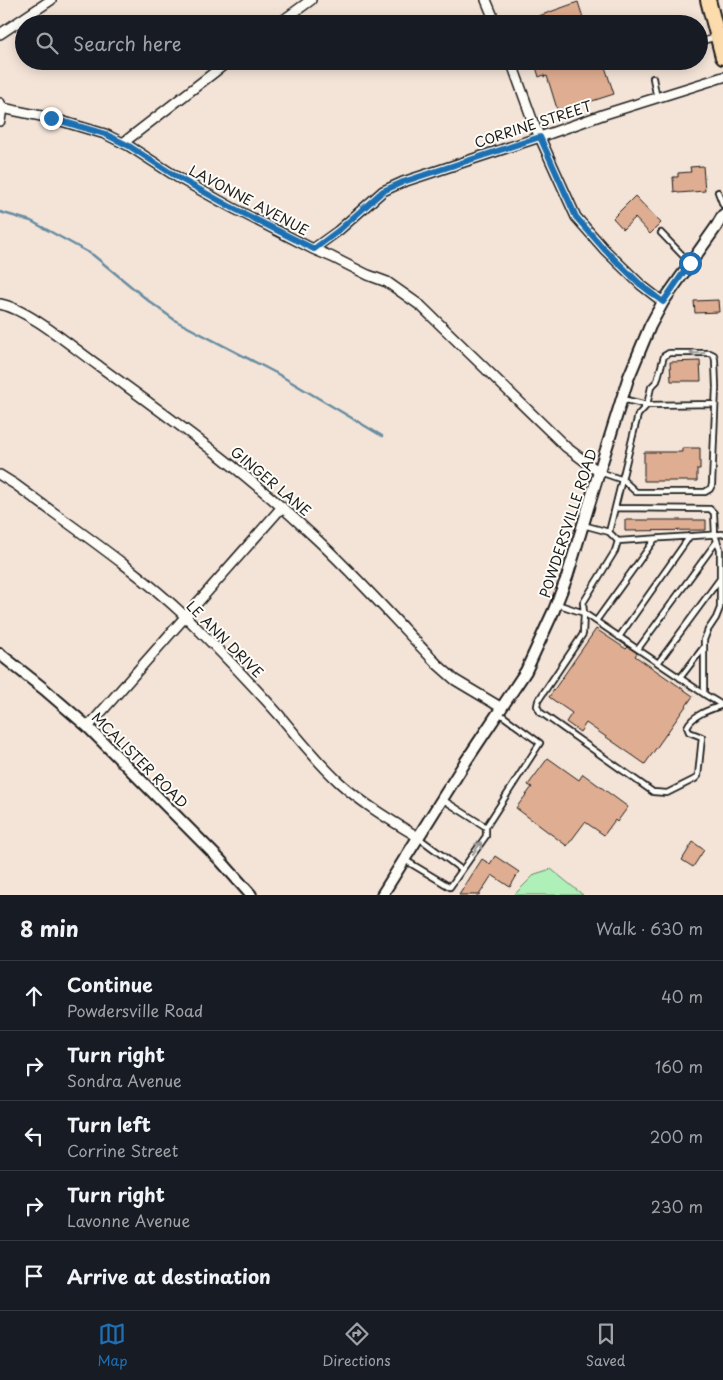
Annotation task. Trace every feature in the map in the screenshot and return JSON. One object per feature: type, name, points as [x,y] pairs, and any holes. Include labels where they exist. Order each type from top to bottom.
[{"type":"highway","points":[[708,0],[723,57]]},
{"type":"street","points":[[28,15],[51,0]]},
{"type":"street","points":[[290,15],[311,0]]},
{"type":"street","points":[[486,0],[492,15]]},
{"type":"street","points":[[0,34],[15,24]]},
{"type":"street","points":[[123,143],[217,70]]},
{"type":"street","points":[[514,70],[540,137],[576,217],[605,250],[641,285],[663,302]]},
{"type":"street","name":"CORRINE STREET","points":[[314,249],[338,231],[383,191],[403,182],[605,114],[723,77]]},
{"type":"street","points":[[0,121],[1,105]]},
{"type":"street","name":"LAVONNE AVENUE","points":[[1,105],[105,134],[231,207],[314,249],[386,282],[421,306],[566,447],[599,472]]},
{"type":"street","name":"POWDERSVILLE ROAD","points":[[382,895],[526,671],[567,577],[628,379],[650,326],[663,302],[719,225],[723,215]]},
{"type":"street","name":"GINGER LANE","points":[[0,304],[19,311],[46,328],[248,478],[311,533],[437,664],[455,680],[500,710]]},
{"type":"street","name":"LE ANN DRIVE","points":[[0,475],[140,577],[185,617],[233,666],[341,784],[381,814],[418,837]]},
{"type":"street","points":[[88,727],[282,508]]},
{"type":"street","name":"MCALISTER ROAD","points":[[0,654],[88,727],[220,860],[245,894]]},
{"type":"lane","points":[[708,39],[718,36]]},
{"type":"lane","points":[[653,78],[657,99]]},
{"type":"lane","points":[[718,192],[723,205]]},
{"type":"lane","points":[[661,233],[690,263]]},
{"type":"lane","points":[[599,472],[623,480],[636,492],[705,492],[710,489],[712,485],[716,387],[716,360],[714,355],[710,353],[669,353],[664,356],[656,381],[651,387],[647,405],[638,415],[623,480],[609,532]]},
{"type":"lane","points":[[716,387],[723,387]]},
{"type":"lane","points":[[622,399],[647,405],[715,404]]},
{"type":"lane","points":[[615,508],[710,509],[714,513],[715,535],[720,548],[720,608],[704,640],[704,694]]},
{"type":"lane","points":[[583,525],[609,532],[618,541],[723,534]]},
{"type":"lane","points":[[619,636],[690,536]]},
{"type":"lane","points":[[596,621],[655,539]]},
{"type":"lane","points":[[618,541],[616,551],[583,603],[583,634],[538,701],[537,706],[540,712],[653,792],[667,793],[698,776],[702,737],[689,732],[687,727],[689,722],[722,705]]},
{"type":"lane","points":[[638,649],[718,541]]},
{"type":"lane","points":[[658,663],[720,579]]},
{"type":"lane","points":[[556,604],[584,613],[722,705]]},
{"type":"lane","points":[[680,678],[704,647]]},
{"type":"lane","points":[[404,860],[450,887],[486,836],[486,827],[540,743],[500,710]]},
{"type":"lane","points":[[442,799],[486,827]]},
{"type":"lane","points":[[418,837],[462,870]]},
{"type":"green space","points":[[551,869],[583,895],[514,895],[535,874]]},
{"type":"building","points":[[578,2],[582,15],[541,15]]},
{"type":"building","points":[[537,70],[606,70],[614,94],[558,112],[547,76],[539,77]]},
{"type":"building","points":[[703,166],[705,191],[674,192],[673,177],[678,177],[678,173],[691,172],[690,167]]},
{"type":"building","points":[[635,196],[661,223],[650,234],[635,218],[623,229],[613,218]]},
{"type":"building","points":[[718,300],[719,312],[695,313],[694,301]]},
{"type":"building","points":[[700,361],[701,381],[671,381],[670,362]]},
{"type":"building","points":[[682,448],[700,448],[700,469],[697,469],[697,481],[644,481],[644,452],[682,452]]},
{"type":"building","points":[[625,520],[706,520],[706,530],[625,531]]},
{"type":"building","points":[[596,629],[626,649],[628,647],[637,653],[635,656],[693,696],[645,764],[586,723],[580,732],[566,722],[572,713],[549,697]]},
{"type":"building","points":[[548,758],[579,780],[583,774],[628,807],[604,835],[585,822],[567,846],[516,808],[532,787],[528,785]]},
{"type":"building","points":[[693,842],[704,850],[693,867],[682,860]]},
{"type":"building","points":[[495,856],[519,872],[510,887],[492,875],[479,895],[459,895],[482,859],[490,864]]},
{"type":"waterway","points":[[0,212],[31,221],[93,255],[176,321],[276,373],[382,436]]},
{"type":"route","points":[[51,118],[105,134],[129,146],[177,177],[231,207],[314,249],[338,231],[383,191],[403,182],[540,137],[576,217],[605,250],[641,285],[663,302],[690,263]]}]
